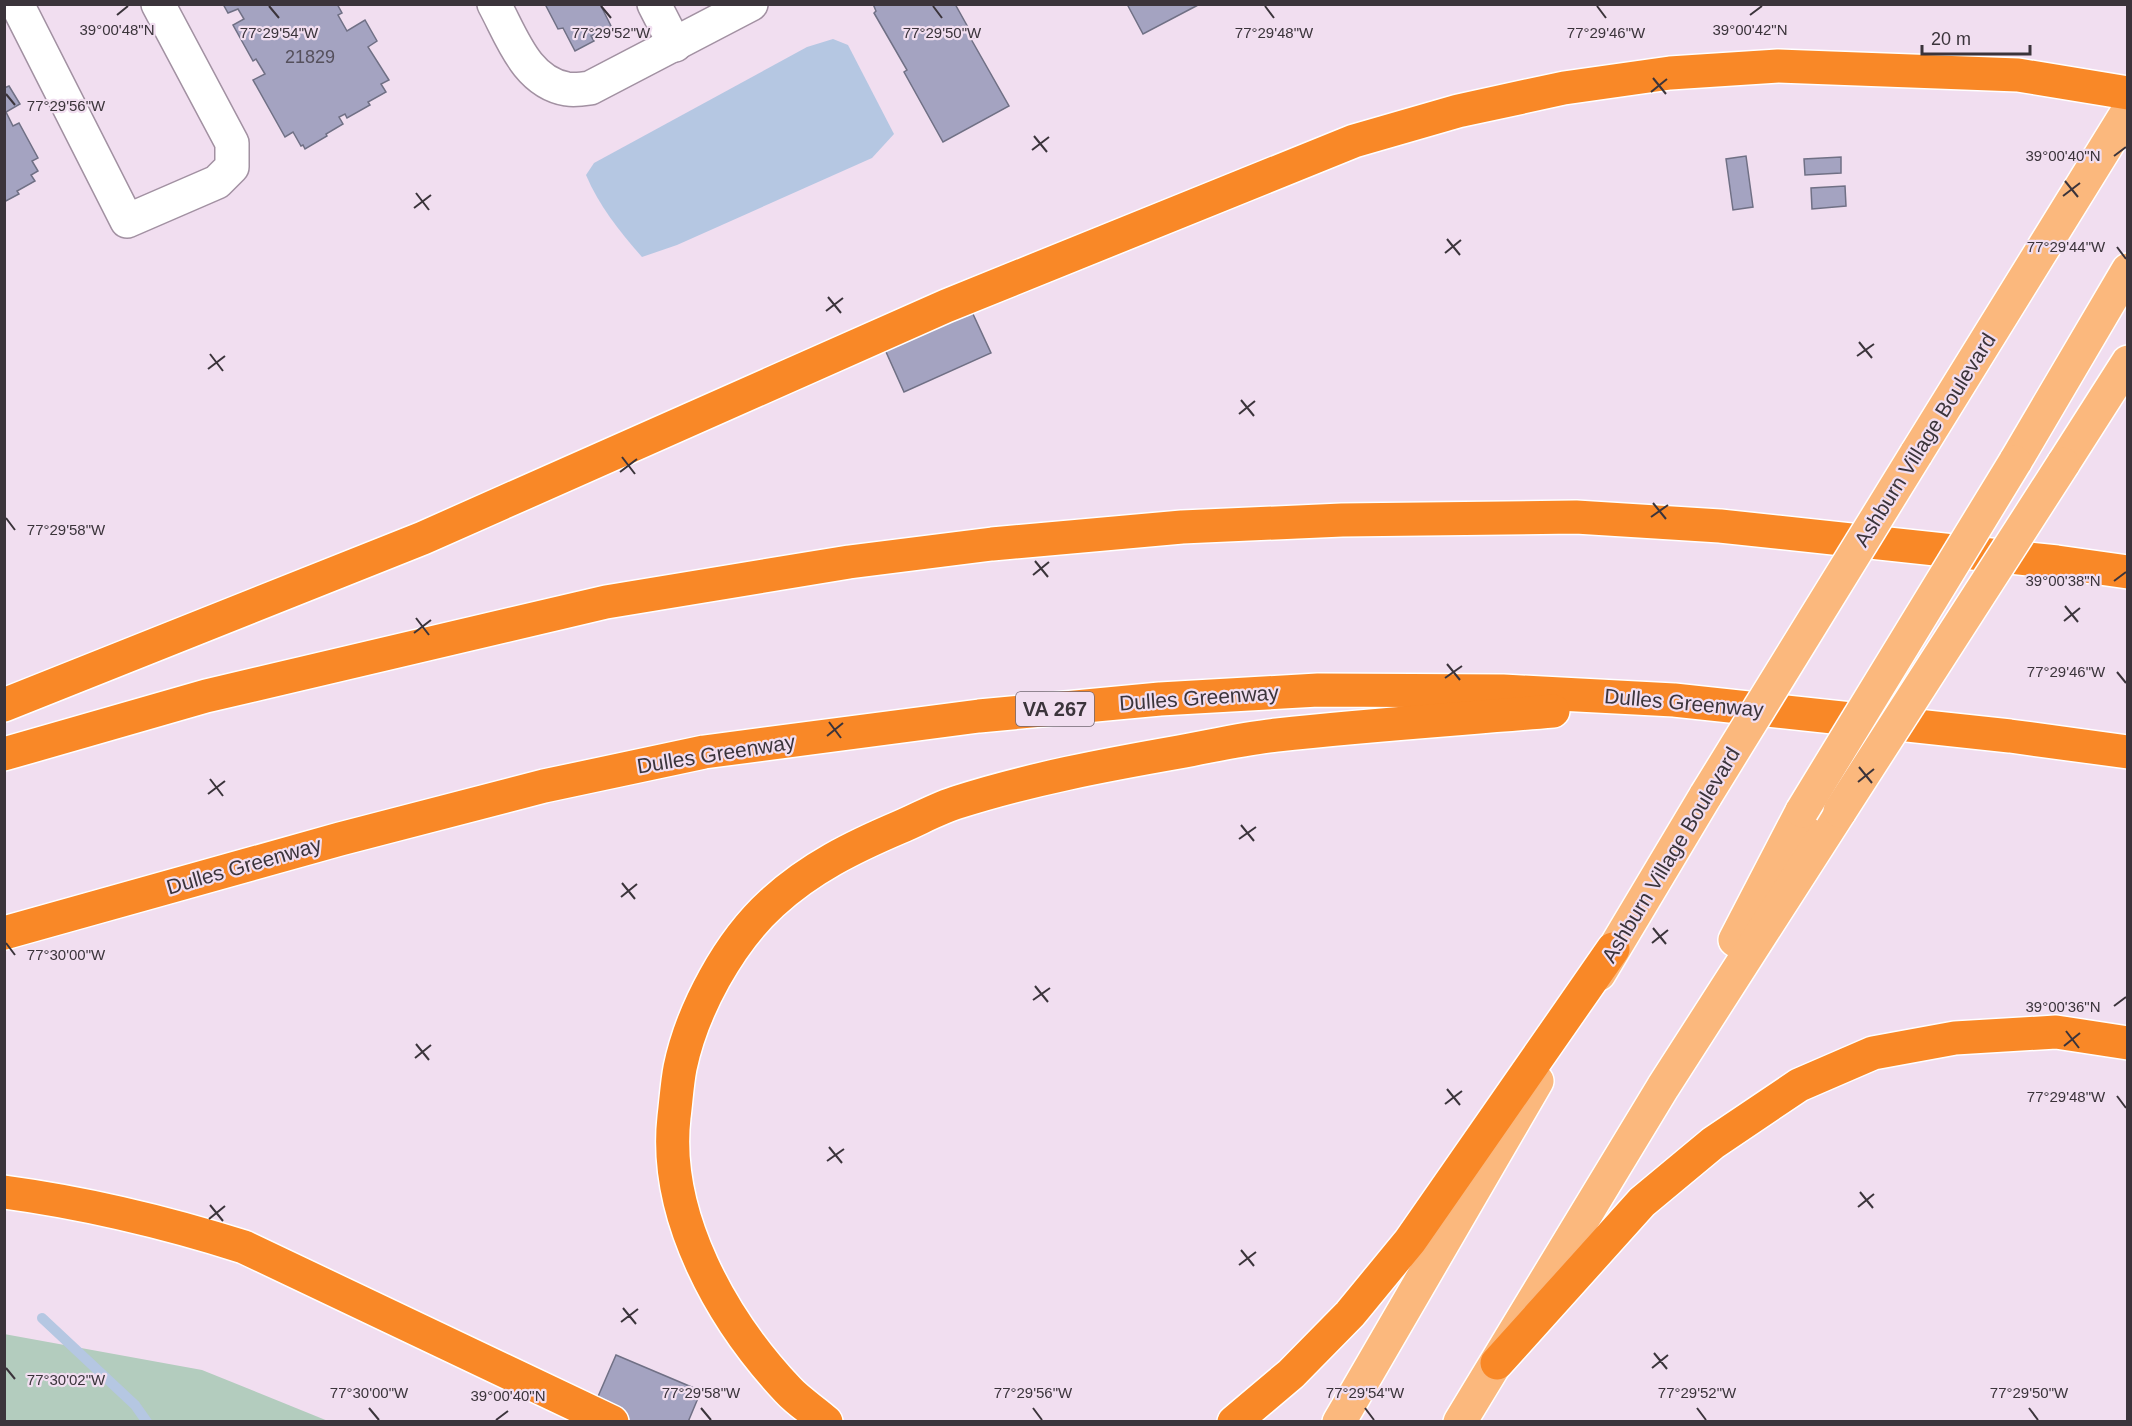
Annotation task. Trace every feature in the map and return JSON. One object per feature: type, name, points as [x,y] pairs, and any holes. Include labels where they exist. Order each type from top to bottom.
[{"type":"highway","points":[[4,705],[423,538],[946,306],[1354,141],[1458,111],[1564,88],[1670,73],[1778,66],[2018,75],[2127,93]]},
{"type":"highway","points":[[4,754],[206,696],[606,602],[849,562],[1040,539],[1182,527],[1331,521],[1576,517],[1720,526],[2046,560],[2127,572]]},
{"type":"highway","name":"Dulles Greenway","points":[[4,933],[340,839],[544,786],[716,750],[979,716],[1160,699],[1318,690],[1503,691],[1674,700],[2010,736],[2127,752]]},
{"type":"highway","points":[[826,1422],[790,1393],[751,1348],[704,1271],[693,1244],[678,1186],[674,1157],[673,1127],[680,1068],[695,1020],[716,974],[751,925],[772,903],[819,866],[845,851],[956,803],[1092,767],[1274,735],[1674,700]]},
{"type":"highway","points":[[1234,1422],[1291,1374],[1350,1314],[1410,1241],[1613,949]]},
{"type":"highway","points":[[1497,1363],[1642,1202],[1713,1143],[1799,1084],[1873,1053],[1955,1038],[2056,1032],[2127,1043]]},
{"type":"highway","points":[[4,1192],[66,1201],[186,1229],[244,1247],[612,1422]]},
{"type":"main road","name":"Ashburn Village Boulevard","points":[[1339,1422],[1613,949],[2127,111]]},
{"type":"main road","points":[[1663,1087],[1761,887],[1802,811],[2015,462],[2127,270]]},
{"type":"main road","points":[[1460,1422],[1663,1087],[2127,363]]},
{"type":"street","points":[[17,4],[127,221],[218,182],[232,167],[232,143],[158,4]]},
{"type":"street","points":[[494,4],[529,68],[547,83],[568,90],[590,88],[751,4]]},
{"type":"street","points":[[654,4],[675,45]]},
{"type":"green space","points":[[4,1334],[202,1370],[328,1421],[5,1421]]},
{"type":"water","points":[[833,39],[848,45],[894,134],[872,158],[677,245],[642,257],[611,218],[591,186],[586,175],[594,163],[807,47]]},
{"type":"building","points":[[223,4],[337,4],[342,13],[338,15],[347,31],[365,20],[377,41],[368,47],[389,80],[381,84],[386,92],[368,102],[370,105],[347,118],[345,114],[339,117],[343,124],[305,149],[293,132],[285,137],[253,80],[265,74],[256,59],[253,61],[233,25],[244,19],[238,9],[228,13]]},
{"type":"building","points":[[545,4],[600,4],[611,26],[591,36],[594,41],[575,51],[563,28],[558,29]]},
{"type":"building","points":[[873,4],[955,4],[974,38],[971,39],[1009,106],[943,142],[904,72],[907,70],[874,13],[876,11]]},
{"type":"building","points":[[1127,4],[1200,4],[1143,34]]},
{"type":"building","points":[[9,86],[20,104],[6,112],[13,126],[19,123],[38,158],[32,161],[38,171],[31,175],[35,181],[17,191],[19,194],[4,202],[4,88]]},
{"type":"building","points":[[1746,156],[1753,207],[1733,210],[1726,159]]},
{"type":"building","points":[[1841,157],[1841,173],[1805,175],[1804,159]]},
{"type":"building","points":[[1845,186],[1846,206],[1812,209],[1811,188]]},
{"type":"building","points":[[960,286],[991,353],[904,392],[874,325]]},
{"type":"building","points":[[616,1355],[701,1391],[688,1422],[587,1422]]},
{"type":"waterway","points":[[42,1318],[135,1405],[147,1422]]}]
